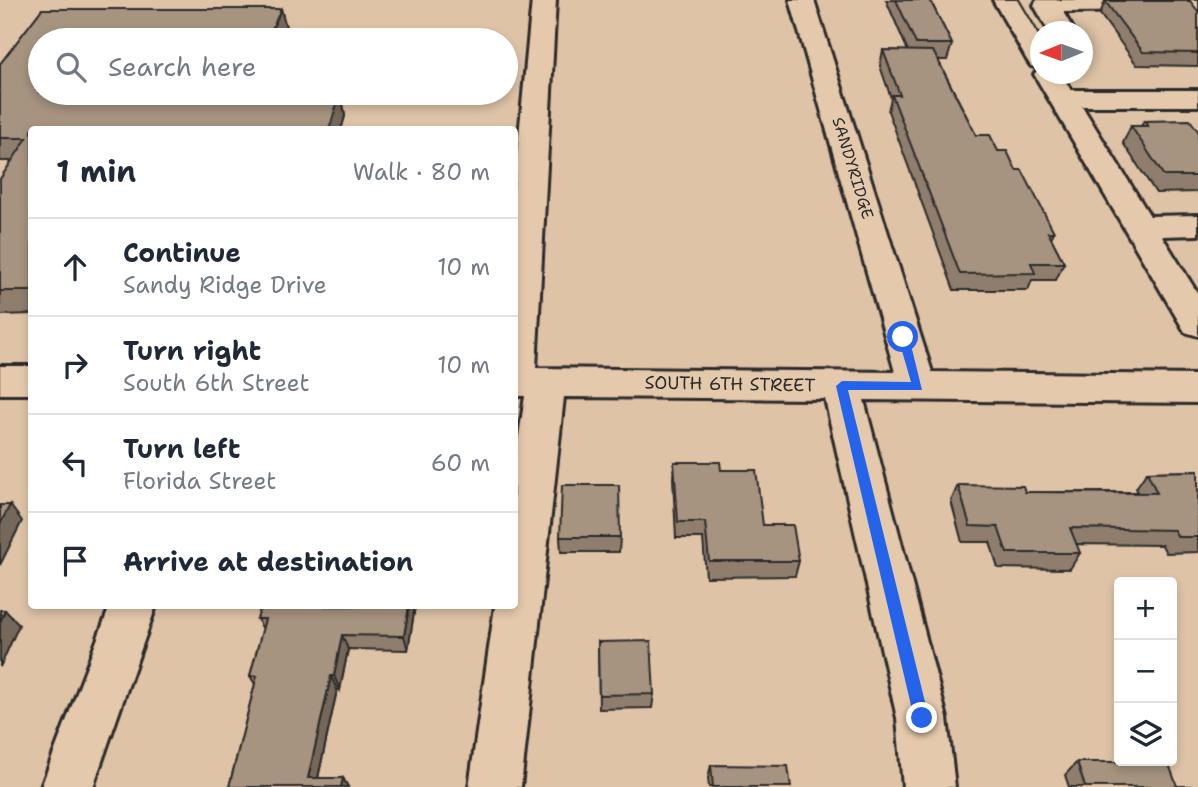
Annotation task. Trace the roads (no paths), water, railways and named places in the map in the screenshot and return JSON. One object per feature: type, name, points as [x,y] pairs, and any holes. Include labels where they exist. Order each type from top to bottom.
[{"type":"street","points":[[518,476],[544,0]]},
{"type":"street","name":"SANDYRIDGE","points":[[802,0],[918,387]]},
{"type":"street","points":[[1005,0],[1030,42]]},
{"type":"street","points":[[1055,21],[1046,5],[1198,4]]},
{"type":"street","points":[[1092,84],[1100,98]]},
{"type":"street","points":[[1056,86],[1100,98],[1198,98]]},
{"type":"street","points":[[1056,86],[1198,323]]},
{"type":"street","points":[[1140,226],[1198,225]]},
{"type":"street","points":[[0,380],[28,380]]},
{"type":"street","name":"SOUTH 6TH STREET","points":[[525,382],[1198,389]]},
{"type":"street","points":[[842,386],[922,718],[929,787]]},
{"type":"street","points":[[67,787],[133,609]]},
{"type":"street","points":[[495,787],[508,609]]}]
